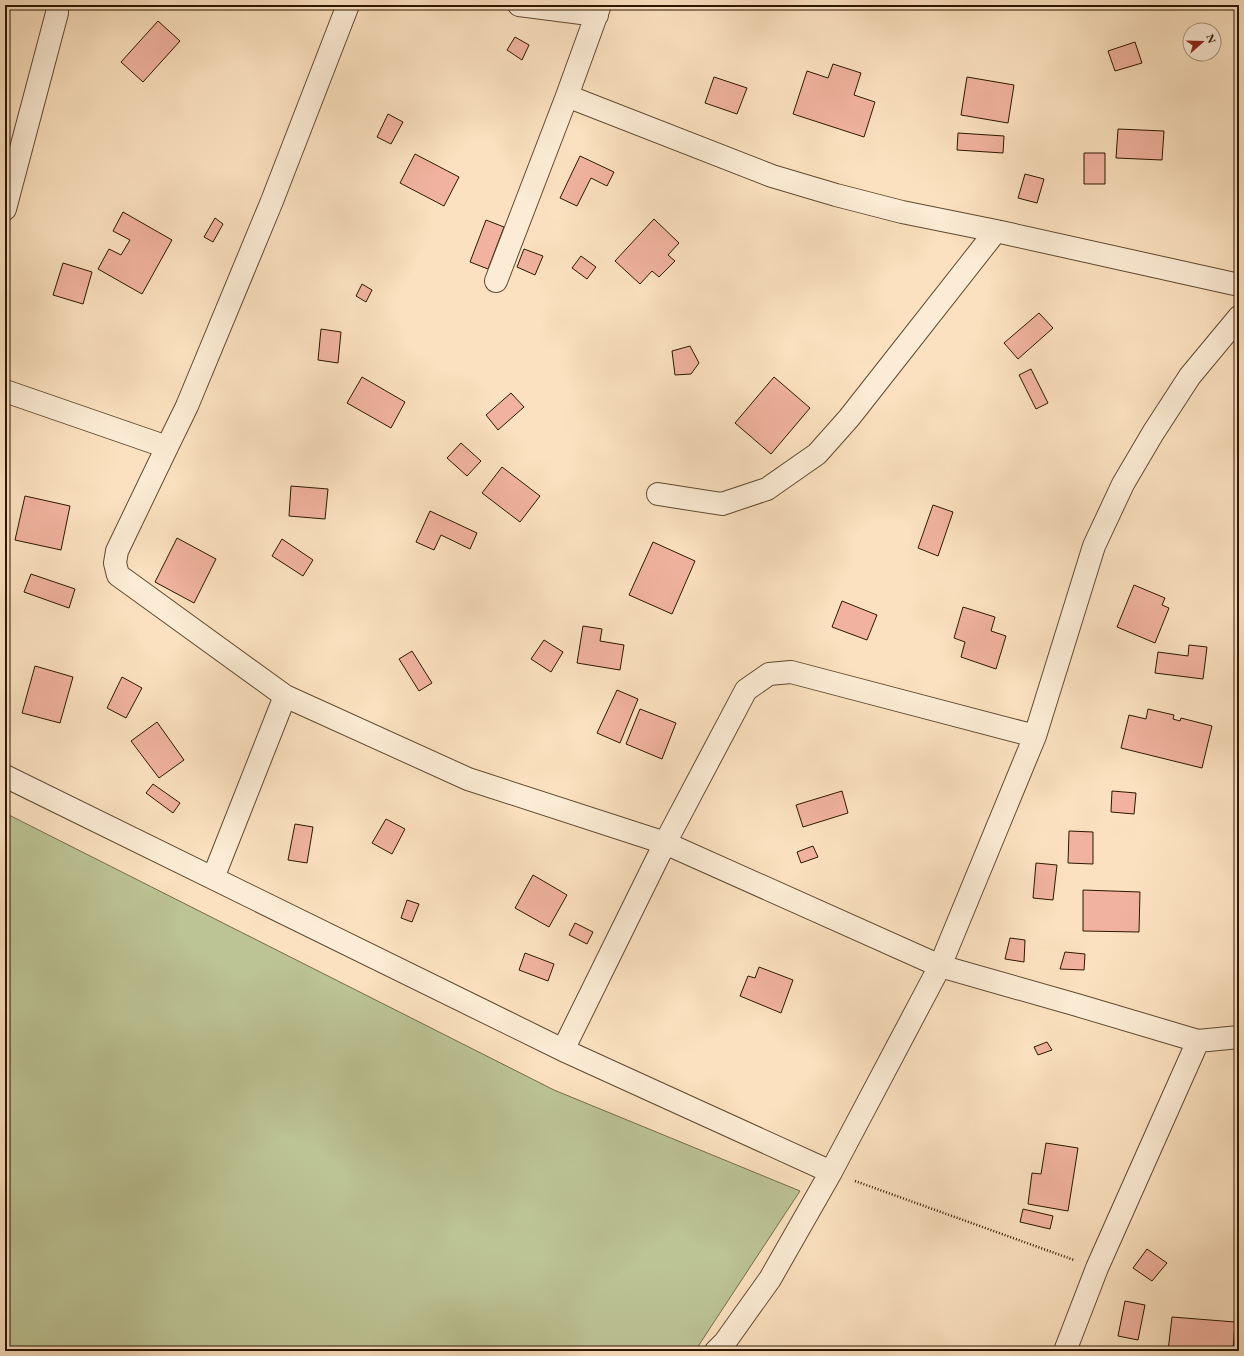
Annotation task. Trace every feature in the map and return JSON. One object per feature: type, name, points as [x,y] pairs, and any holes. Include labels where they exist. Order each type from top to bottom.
[{"type":"street","points":[[5,209],[57,5]]},
{"type":"street","points":[[348,5],[269,208],[187,406],[117,551],[115,563],[118,575],[285,696],[468,779],[665,843],[940,966],[1198,1041],[1239,1036]]},
{"type":"street","points":[[496,281],[599,10],[519,5]]},
{"type":"street","points":[[567,96],[772,176],[836,195],[902,212],[1239,284]]},
{"type":"street","points":[[658,494],[722,504],[767,489],[817,454],[849,418],[996,231]]},
{"type":"street","points":[[716,1351],[725,1342],[770,1279],[832,1172],[940,966],[1035,736],[1094,546],[1123,484],[1153,433],[1190,376],[1239,317]]},
{"type":"street","points":[[5,391],[167,447]]},
{"type":"street","points":[[563,1050],[665,843],[746,690],[769,674],[791,672],[1035,736]]},
{"type":"street","points":[[213,878],[285,696]]},
{"type":"street","points":[[5,776],[563,1050],[832,1172]]},
{"type":"street","points":[[1065,1351],[1097,1268],[1198,1041]]},
{"type":"path","points":[[832,1172],[1097,1268]]},
{"type":"green space","points":[[5,813],[554,1090],[800,1191],[695,1351],[5,1351]]},
{"type":"building","points":[[158,21],[180,41],[143,82],[121,62]]},
{"type":"building","points":[[515,37],[529,45],[522,60],[507,50]]},
{"type":"building","points":[[1135,42],[1142,63],[1115,71],[1108,51]]},
{"type":"building","points":[[833,64],[861,73],[854,95],[875,102],[864,137],[793,114],[807,71],[828,78]]},
{"type":"building","points":[[714,77],[747,88],[737,114],[705,103]]},
{"type":"building","points":[[967,77],[1014,85],[1008,123],[961,115]]},
{"type":"building","points":[[388,114],[403,122],[391,144],[377,137]]},
{"type":"building","points":[[1118,129],[1164,131],[1162,160],[1116,158]]},
{"type":"building","points":[[958,133],[1004,136],[1003,153],[957,150]]},
{"type":"building","points":[[1084,153],[1105,153],[1105,184],[1084,184]]},
{"type":"building","points":[[415,154],[459,177],[444,206],[400,183]]},
{"type":"building","points":[[580,156],[614,172],[607,186],[591,178],[577,206],[560,198]]},
{"type":"building","points":[[1025,174],[1044,179],[1037,203],[1018,198]]},
{"type":"building","points":[[123,212],[172,240],[142,294],[98,269],[109,249],[121,255],[130,240],[113,231]]},
{"type":"building","points":[[215,218],[223,224],[213,242],[204,237]]},
{"type":"building","points":[[654,219],[679,243],[668,255],[675,261],[659,277],[652,271],[640,284],[615,261]]},
{"type":"building","points":[[486,220],[504,227],[488,269],[470,262]]},
{"type":"building","points":[[524,249],[543,256],[535,275],[517,267]]},
{"type":"building","points":[[581,256],[596,267],[587,279],[572,268]]},
{"type":"building","points":[[63,263],[92,272],[83,304],[53,295]]},
{"type":"building","points":[[362,284],[372,290],[366,302],[356,296]]},
{"type":"building","points":[[1039,313],[1053,328],[1018,359],[1004,343]]},
{"type":"building","points":[[321,329],[341,332],[338,363],[318,360]]},
{"type":"building","points":[[690,346],[699,363],[691,374],[675,375],[672,351]]},
{"type":"building","points":[[1031,369],[1048,403],[1036,409],[1019,375]]},
{"type":"building","points":[[362,377],[405,402],[391,428],[347,403]]},
{"type":"building","points":[[774,377],[810,408],[771,454],[735,423]]},
{"type":"building","points":[[511,393],[524,407],[498,430],[486,415]]},
{"type":"building","points":[[461,443],[481,461],[467,476],[447,458]]},
{"type":"building","points":[[502,467],[540,496],[520,522],[482,493]]},
{"type":"building","points":[[291,486],[328,489],[325,519],[289,516]]},
{"type":"building","points":[[25,496],[70,506],[61,550],[15,540]]},
{"type":"building","points":[[933,505],[953,512],[938,556],[918,548]]},
{"type":"building","points":[[430,511],[477,533],[470,549],[441,535],[434,550],[416,542]]},
{"type":"building","points":[[177,538],[216,559],[194,603],[155,582]]},
{"type":"building","points":[[282,539],[313,560],[303,576],[272,556]]},
{"type":"building","points":[[653,542],[695,561],[672,614],[629,595]]},
{"type":"building","points":[[31,574],[75,589],[69,608],[24,592]]},
{"type":"building","points":[[1134,585],[1165,598],[1162,605],[1169,608],[1155,643],[1117,627]]},
{"type":"building","points":[[842,601],[877,615],[867,640],[832,627]]},
{"type":"building","points":[[963,607],[995,617],[991,631],[1006,636],[996,669],[961,657],[965,642],[954,638]]},
{"type":"building","points":[[583,626],[602,629],[600,641],[624,645],[620,670],[577,663]]},
{"type":"building","points":[[544,640],[563,652],[551,672],[531,659]]},
{"type":"building","points":[[1189,645],[1207,647],[1203,679],[1155,673],[1158,652],[1188,656]]},
{"type":"building","points":[[412,651],[432,683],[419,691],[399,659]]},
{"type":"building","points":[[35,666],[73,677],[60,723],[22,713]]},
{"type":"building","points":[[122,677],[142,688],[126,718],[107,708]]},
{"type":"building","points":[[617,690],[638,699],[620,743],[597,733]]},
{"type":"building","points":[[640,709],[676,723],[662,759],[626,744]]},
{"type":"building","points":[[1148,709],[1174,715],[1173,719],[1180,721],[1181,718],[1212,726],[1202,768],[1121,748],[1129,715],[1146,719]]},
{"type":"building","points":[[157,722],[184,760],[159,778],[131,741]]},
{"type":"building","points":[[153,784],[180,803],[173,813],[146,793]]},
{"type":"building","points":[[842,791],[848,813],[803,827],[796,805]]},
{"type":"building","points":[[1112,791],[1136,793],[1134,814],[1111,812]]},
{"type":"building","points":[[386,819],[405,829],[392,854],[372,843]]},
{"type":"building","points":[[295,824],[313,827],[307,863],[288,860]]},
{"type":"building","points":[[1069,831],[1093,832],[1093,864],[1068,863]]},
{"type":"building","points":[[813,846],[818,857],[801,863],[797,852]]},
{"type":"building","points":[[1036,863],[1057,865],[1053,900],[1033,898]]},
{"type":"building","points":[[533,875],[567,895],[549,927],[515,908]]},
{"type":"building","points":[[1083,890],[1140,892],[1139,932],[1083,931]]},
{"type":"building","points":[[407,900],[419,904],[412,922],[401,918]]},
{"type":"building","points":[[575,923],[593,932],[587,944],[569,935]]},
{"type":"building","points":[[1010,938],[1025,940],[1024,962],[1005,959]]},
{"type":"building","points":[[1065,952],[1085,954],[1084,970],[1060,969]]},
{"type":"building","points":[[525,953],[554,964],[548,981],[519,970]]},
{"type":"building","points":[[759,967],[793,980],[781,1013],[740,996],[748,976],[755,978]]},
{"type":"building","points":[[1047,1042],[1052,1050],[1038,1055],[1034,1047]]},
{"type":"building","points":[[1046,1143],[1078,1148],[1068,1211],[1028,1204],[1032,1173],[1041,1174]]},
{"type":"building","points":[[1023,1209],[1053,1216],[1050,1229],[1020,1222]]},
{"type":"building","points":[[1147,1249],[1167,1263],[1152,1281],[1133,1268]]},
{"type":"building","points":[[1125,1301],[1145,1305],[1138,1340],[1118,1336]]},
{"type":"building","points":[[1172,1317],[1235,1322],[1233,1351],[1168,1351]]}]
